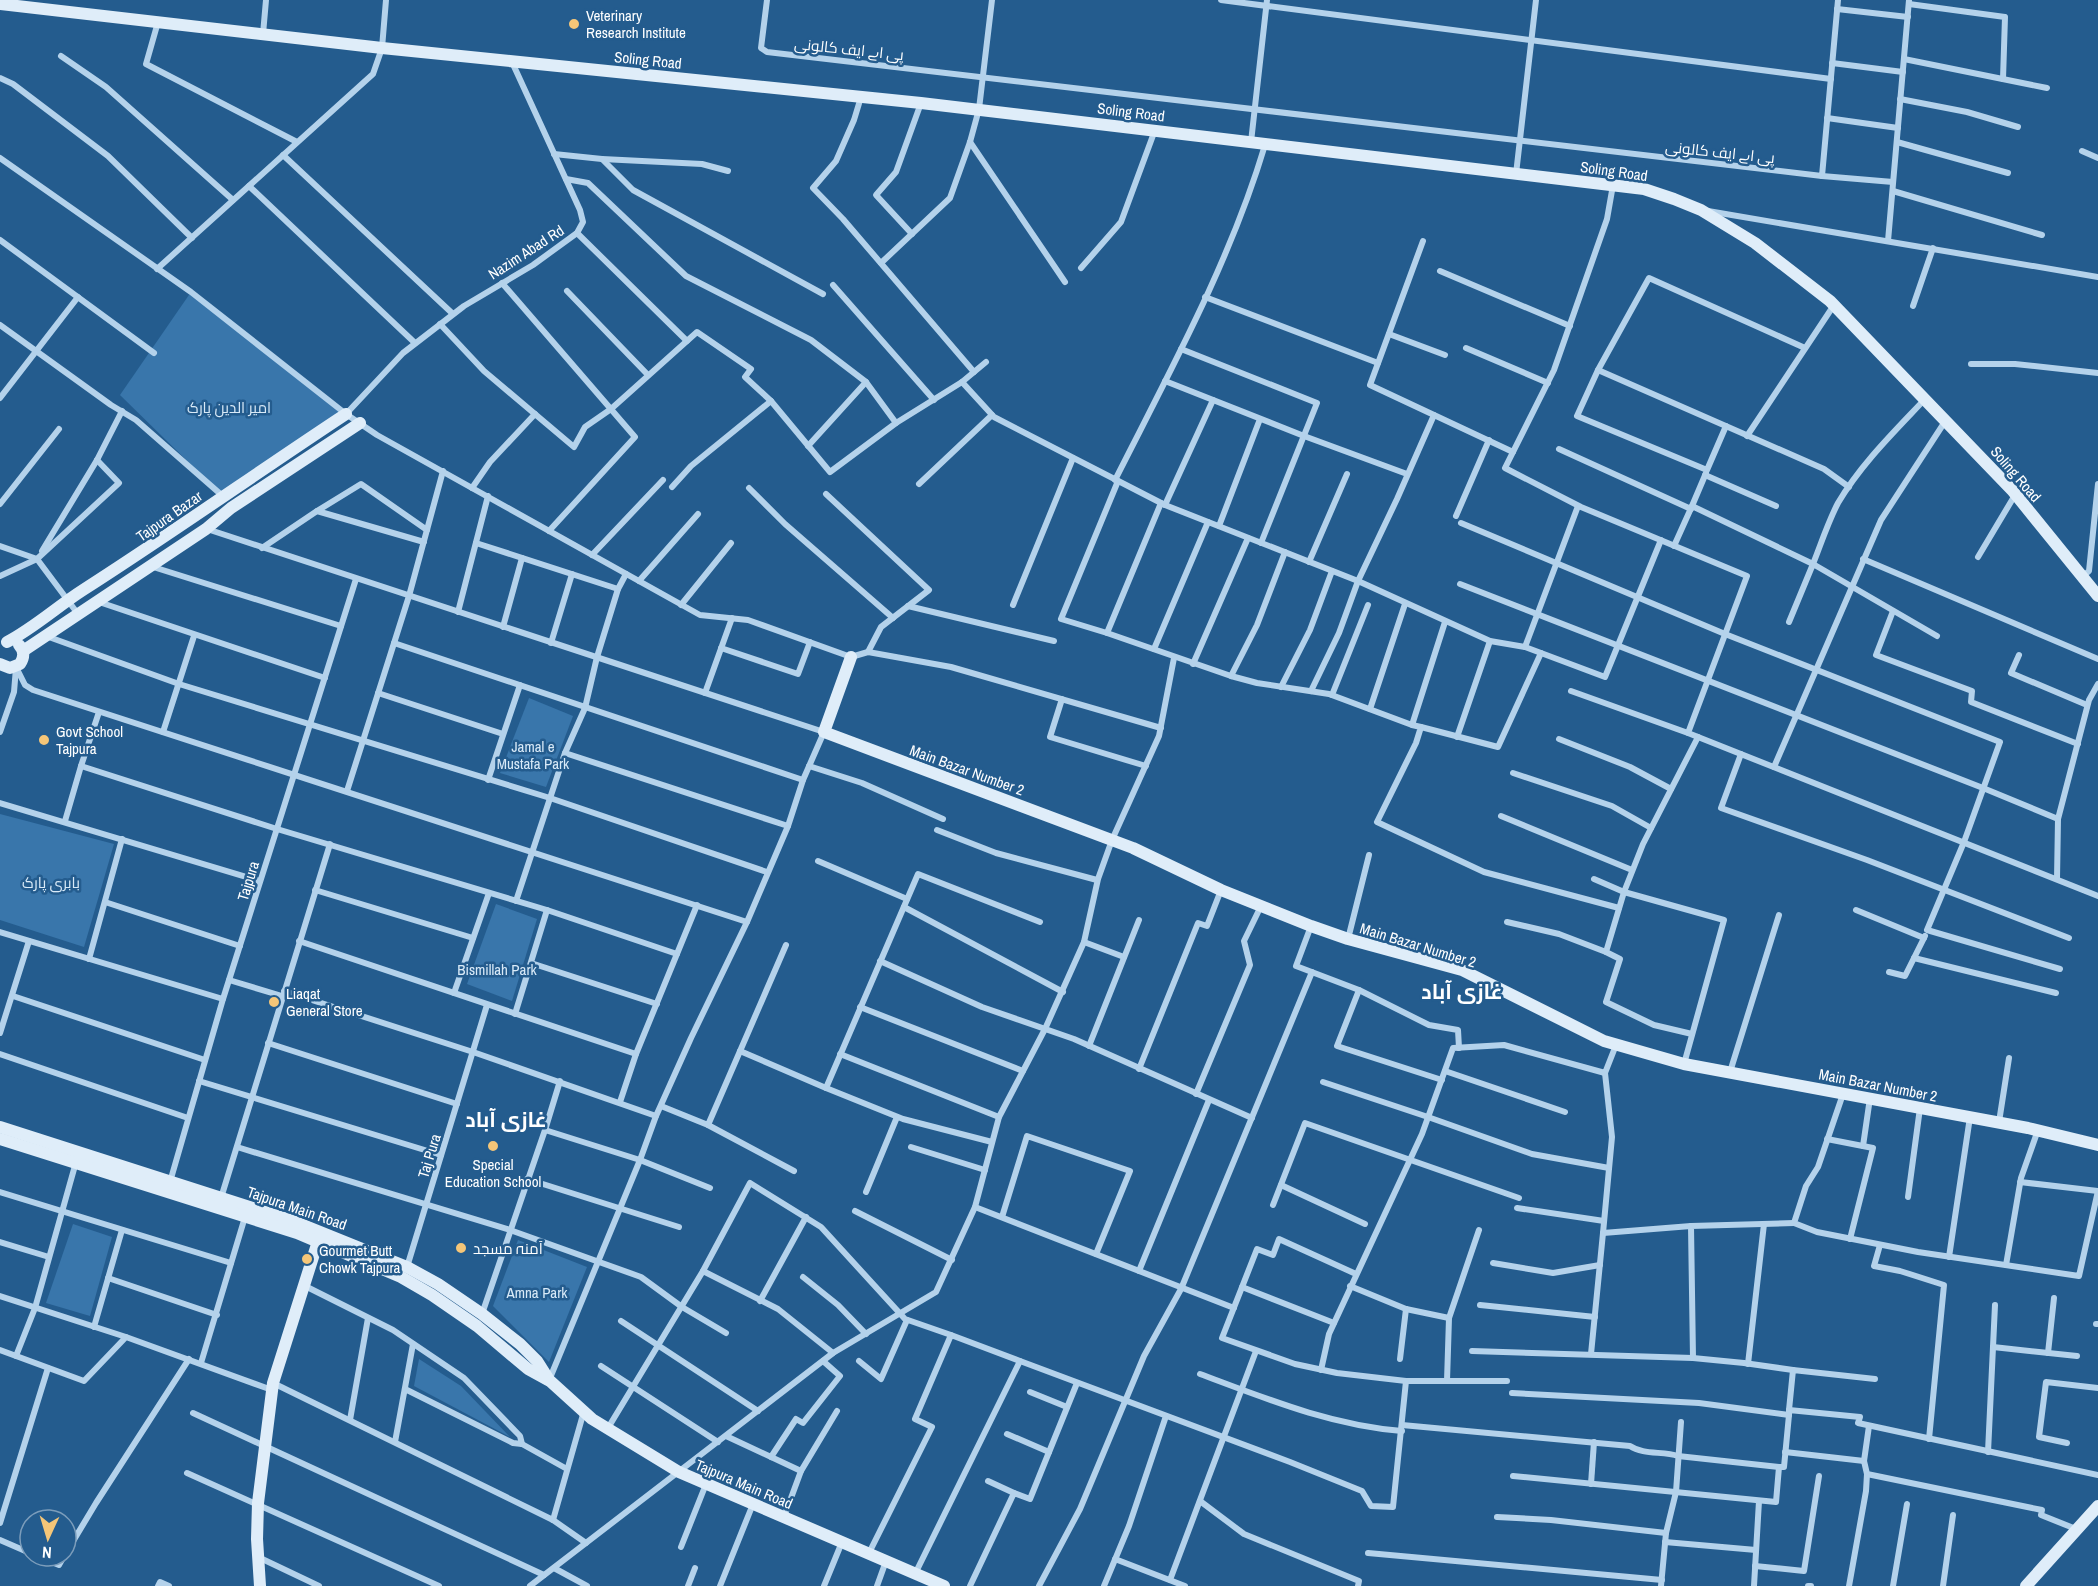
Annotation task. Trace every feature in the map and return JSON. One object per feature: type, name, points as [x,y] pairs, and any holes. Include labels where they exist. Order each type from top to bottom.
[{"type":"street","points":[[263,34],[266,0]]},
{"type":"street","points":[[157,269],[372,74],[382,48],[386,0]]},
{"type":"street","name":"پی اے ایف کالونی","points":[[767,0],[761,48],[767,52],[1822,176],[1893,182]]},
{"type":"street","points":[[881,263],[950,198],[980,109],[992,0]]},
{"type":"street","points":[[1221,0],[1266,3],[1530,41],[1831,79]]},
{"type":"street","points":[[1516,174],[1536,0]]},
{"type":"street","points":[[1822,176],[1838,0]]},
{"type":"street","points":[[1888,241],[1909,2],[2005,17],[2003,79]]},
{"type":"street","points":[[1251,142],[1266,3]]},
{"type":"street","name":"Soling Road","points":[[1,6],[512,62],[980,109],[1644,189],[1701,210],[1755,243],[1834,305],[2015,494],[2098,596]]},
{"type":"street","points":[[1837,9],[1908,16]]},
{"type":"street","points":[[158,22],[146,64],[297,142]]},
{"type":"street","points":[[61,56],[106,87],[233,200]]},
{"type":"street","points":[[1904,59],[2048,88]]},
{"type":"street","name":"Nazim Abad Rd","points":[[346,414],[402,353],[453,314],[533,265],[577,233],[583,222],[580,210],[512,62]]},
{"type":"street","points":[[1832,63],[1903,72]]},
{"type":"street","points":[[0,78],[13,84],[108,156],[192,238]]},
{"type":"street","points":[[861,97],[854,120],[836,161],[813,188],[843,219],[974,372]]},
{"type":"street","points":[[1900,99],[1967,112],[2018,127]]},
{"type":"street","points":[[912,234],[876,195],[897,172],[921,103]]},
{"type":"street","points":[[1827,118],[1898,128]]},
{"type":"street","points":[[1082,268],[1121,222],[1155,130]]},
{"type":"street","points":[[970,142],[1065,282]]},
{"type":"street","points":[[1897,142],[2008,173]]},
{"type":"street","points":[[1265,144],[1253,186],[1205,297],[1117,481],[1061,619],[1231,676],[1332,695],[1412,725],[1497,747],[1541,653]]},
{"type":"street","points":[[2082,151],[2098,158]]},
{"type":"street","points":[[554,154],[702,164],[728,171]]},
{"type":"street","points":[[283,155],[453,314]]},
{"type":"street","points":[[0,158],[191,292],[346,414],[472,488],[700,615],[748,620],[851,657],[868,652],[951,667],[1161,728]]},
{"type":"street","points":[[602,159],[633,190],[823,294]]},
{"type":"street","points":[[566,179],[588,183],[686,276],[811,340],[866,382],[896,423]]},
{"type":"street","points":[[1613,185],[1607,219],[1570,326],[1548,383],[1505,468],[1578,506],[1747,576],[1688,733]]},
{"type":"street","points":[[249,186],[415,343]]},
{"type":"street","points":[[1893,191],[2042,235]]},
{"type":"street","points":[[1701,210],[1719,211],[2098,277]]},
{"type":"street","points":[[577,233],[687,341]]},
{"type":"street","points":[[0,240],[154,353]]},
{"type":"street","points":[[1423,241],[1370,386],[1513,452]]},
{"type":"street","points":[[1913,306],[1933,248]]},
{"type":"street","points":[[1440,271],[1570,326]]},
{"type":"street","points":[[1776,506],[1577,416],[1598,370],[1649,278],[1805,348]]},
{"type":"street","points":[[502,283],[635,437],[549,531]]},
{"type":"street","points":[[832,285],[934,400]]},
{"type":"street","points":[[567,291],[648,375]]},
{"type":"street","points":[[0,398],[78,297]]},
{"type":"street","points":[[1205,297],[1378,363]]},
{"type":"street","points":[[1747,436],[1834,305]]},
{"type":"street","points":[[440,324],[484,371],[574,447],[585,427],[611,409],[697,332],[751,369],[745,376],[771,400],[830,472],[896,423],[962,382],[986,362]]},
{"type":"street","points":[[0,325],[149,430],[224,496],[231,508]]},
{"type":"street","points":[[1389,334],[1445,355]]},
{"type":"street","points":[[1466,348],[1548,383]]},
{"type":"street","points":[[1180,349],[1317,403],[1262,543]]},
{"type":"street","points":[[1971,363],[2015,363],[2098,373]]},
{"type":"street","points":[[1598,370],[1824,469],[1849,486]]},
{"type":"street","points":[[1165,381],[1407,474]]},
{"type":"street","points":[[808,446],[866,382]]},
{"type":"street","points":[[962,382],[992,415],[1163,504],[1358,581],[1490,641],[1525,647],[1605,677],[1660,540]]},
{"type":"street","points":[[1789,622],[1837,506],[1849,486],[1875,452],[1926,399]]},
{"type":"street","points":[[672,487],[691,466],[771,400]]},
{"type":"street","points":[[1107,633],[1163,504],[1213,400]]},
{"type":"street","points":[[37,560],[97,460],[122,411]]},
{"type":"street","name":"Tajpura Bazar","points":[[4,644],[346,414]]},
{"type":"street","points":[[472,488],[489,462],[535,414]]},
{"type":"street","points":[[919,484],[992,415]]},
{"type":"street","points":[[1311,691],[1339,633],[1358,581],[1434,415]]},
{"type":"street","points":[[1219,526],[1260,419]]},
{"type":"street","points":[[1774,767],[1881,520],[1946,420]]},
{"type":"street","name":"Tajpura Bazar","points":[[4,644],[17,643],[23,651],[99,602],[206,529],[231,508],[360,423]]},
{"type":"street","points":[[1674,546],[1726,426]]},
{"type":"street","points":[[0,504],[59,429]]},
{"type":"street","points":[[1456,516],[1489,440]]},
{"type":"street","points":[[1559,449],[1813,564],[1937,636]]},
{"type":"street","points":[[1013,605],[1073,458]]},
{"type":"street","points":[[0,576],[37,560],[119,483],[97,460]]},
{"type":"street","points":[[347,791],[409,596],[443,471]]},
{"type":"street","points":[[1309,562],[1347,474]]},
{"type":"street","points":[[592,555],[663,480]]},
{"type":"street","points":[[262,548],[361,484],[427,530]]},
{"type":"street","points":[[2081,577],[2089,571],[2098,484]]},
{"type":"street","points":[[749,488],[785,524],[893,618]]},
{"type":"street","points":[[826,494],[929,590],[881,627],[868,652]]},
{"type":"street","points":[[1978,557],[2015,494]]},
{"type":"street","points":[[458,612],[488,496]]},
{"type":"street","points":[[1525,647],[1578,506]]},
{"type":"street","points":[[317,511],[424,542]]},
{"type":"street","points":[[639,581],[698,514]]},
{"type":"street","points":[[1154,649],[1208,522]]},
{"type":"street","points":[[1461,523],[1725,634],[2000,742],[1964,842],[1928,930],[1905,976],[1889,972]]},
{"type":"street","points":[[206,529],[824,732]]},
{"type":"street","points":[[1193,664],[1248,538]]},
{"type":"street","points":[[476,543],[618,589]]},
{"type":"street","points":[[681,605],[731,543]]},
{"type":"street","points":[[0,546],[37,560],[79,614]]},
{"type":"street","points":[[1231,676],[1257,625],[1285,552]]},
{"type":"street","points":[[503,627],[522,558]]},
{"type":"street","points":[[1863,559],[2098,659]]},
{"type":"street","points":[[150,566],[341,626]]},
{"type":"street","points":[[1281,687],[1310,630],[1332,571]]},
{"type":"street","points":[[551,643],[572,574]]},
{"type":"street","points":[[516,901],[566,753],[585,708],[597,657],[618,589],[626,574]]},
{"type":"street","name":"Tajpura","points":[[169,1186],[223,999],[356,579]]},
{"type":"street","points":[[1460,584],[2058,819]]},
{"type":"street","points":[[99,602],[194,636],[325,678]]},
{"type":"street","points":[[1370,709],[1406,604]]},
{"type":"street","points":[[1332,695],[1368,605]]},
{"type":"street","points":[[908,606],[1054,641]]},
{"type":"street","points":[[1893,611],[1876,655],[1972,691],[1971,702],[2078,744]]},
{"type":"street","points":[[705,693],[732,618]]},
{"type":"street","points":[[1412,725],[1444,622]]},
{"type":"street","points":[[45,636],[179,684],[550,798],[767,872]]},
{"type":"street","points":[[162,732],[194,636]]},
{"type":"street","points":[[1457,737],[1490,641]]},
{"type":"street","points":[[721,648],[798,674],[810,642]]},
{"type":"street","points":[[394,643],[803,780]]},
{"type":"street","points":[[1,668],[16,667],[22,660],[23,651]]},
{"type":"street","points":[[2019,655],[2011,673],[2088,705]]},
{"type":"street","points":[[549,1380],[656,1116],[747,921],[788,826],[803,780],[824,732],[851,657]]},
{"type":"street","points":[[530,1586],[833,1353],[936,1292],[975,1207],[999,1117],[1046,1029],[1084,942],[1097,880],[1112,840],[1159,736],[1174,658]]},
{"type":"street","points":[[16,667],[23,682],[29,688],[747,921]]},
{"type":"street","points":[[0,732],[14,692],[16,667]]},
{"type":"street","points":[[2057,879],[2058,819],[2088,705],[2098,684]]},
{"type":"street","points":[[488,780],[520,685]]},
{"type":"street","points":[[1570,691],[1688,733],[2098,896]]},
{"type":"street","points":[[378,693],[503,734]]},
{"type":"street","points":[[1062,699],[1050,737],[1146,766]]},
{"type":"street","points":[[65,821],[99,712]]},
{"type":"street","points":[[1421,727],[1416,743],[1377,822],[1484,872],[1619,908]]},
{"type":"street","name":"Main Bazar Number 2","points":[[824,732],[1133,848],[1221,890],[1311,926],[1347,939],[1462,970],[1616,1045],[1684,1064],[1999,1122],[2098,1145]]},
{"type":"street","points":[[1606,952],[1632,870],[1698,737]]},
{"type":"street","points":[[1559,739],[1630,766],[1671,789]]},
{"type":"street","points":[[566,753],[788,826]]},
{"type":"street","points":[[1741,754],[1721,808],[1867,860],[2069,938]]},
{"type":"street","points":[[81,766],[277,829],[547,910],[677,954]]},
{"type":"street","points":[[809,766],[862,783],[943,819]]},
{"type":"street","points":[[1513,773],[1611,806],[1651,828]]},
{"type":"street","points":[[0,803],[260,881]]},
{"type":"street","points":[[1501,816],[1632,870]]},
{"type":"street","points":[[937,830],[996,853],[1097,880]]},
{"type":"street","points":[[89,959],[122,839]]},
{"type":"street","points":[[221,1198],[330,844]]},
{"type":"street","points":[[1347,939],[1369,855]]},
{"type":"street","points":[[818,861],[907,899]]},
{"type":"street","points":[[825,1088],[918,874],[1040,922]]},
{"type":"street","points":[[1594,879],[1624,892],[1724,920],[1684,1064]]},
{"type":"street","points":[[315,890],[473,938]]},
{"type":"street","points":[[1139,1069],[1198,923],[1207,926],[1221,890]]},
{"type":"street","points":[[454,993],[489,893]]},
{"type":"street","points":[[105,902],[240,946]]},
{"type":"street","points":[[620,1102],[636,1054],[697,905]]},
{"type":"street","points":[[1196,1094],[1250,965],[1244,941],[1261,906]]},
{"type":"street","points":[[904,907],[1063,992]]},
{"type":"street","points":[[515,1014],[547,910]]},
{"type":"street","points":[[1856,910],[1924,938]]},
{"type":"street","points":[[1730,1073],[1779,915]]},
{"type":"street","points":[[1089,1046],[1139,920]]},
{"type":"street","points":[[1507,922],[1559,934],[1620,959],[1606,1002],[1654,1024],[1692,1034]]},
{"type":"street","points":[[1311,926],[1296,966],[1359,990],[1429,1024],[1458,1030],[1459,1048]]},
{"type":"street","points":[[1928,930],[2060,969]]},
{"type":"street","points":[[0,932],[223,999]]},
{"type":"street","points":[[0,1033],[29,941]]},
{"type":"street","points":[[299,941],[636,1054]]},
{"type":"street","points":[[1084,942],[1124,957]]},
{"type":"street","points":[[708,1125],[786,945]]},
{"type":"street","points":[[1914,957],[2056,993]]},
{"type":"street","points":[[880,961],[982,1007],[1089,1046],[1252,1118]]},
{"type":"street","points":[[531,963],[657,1004]]},
{"type":"street","points":[[1039,1586],[1080,1509],[1144,1356],[1181,1289],[1312,972]]},
{"type":"street","points":[[229,980],[283,994],[473,1052],[656,1116]]},
{"type":"street","points":[[1359,990],[1337,1046],[1442,1080]]},
{"type":"street","points":[[13,996],[205,1060]]},
{"type":"street","name":"Taj Pura","points":[[407,1266],[487,1005]]},
{"type":"street","points":[[860,1007],[1023,1071]]},
{"type":"street","points":[[268,1043],[457,1104]]},
{"type":"street","points":[[1321,1370],[1325,1347],[1334,1323],[1410,1160],[1453,1048],[1504,1045],[1605,1073]]},
{"type":"street","points":[[1591,1354],[1612,1137],[1605,1073],[1616,1045]]},
{"type":"street","points":[[740,1051],[897,1116],[992,1142]]},
{"type":"street","points":[[0,1054],[188,1118]]},
{"type":"street","points":[[840,1054],[999,1117]]},
{"type":"street","points":[[1999,1122],[2009,1058]]},
{"type":"street","points":[[1445,1071],[1565,1112]]},
{"type":"street","points":[[199,1080],[441,1155]]},
{"type":"street","points":[[482,1314],[560,1081]]},
{"type":"street","points":[[1323,1082],[1532,1154],[1609,1168]]},
{"type":"street","points":[[1794,1223],[1806,1186],[1818,1167],[1843,1093]]},
{"type":"street","points":[[1863,1146],[1870,1098]]},
{"type":"street","points":[[1138,1271],[1209,1100]]},
{"type":"street","points":[[661,1106],[708,1125],[794,1171]]},
{"type":"street","points":[[1908,1197],[1920,1108]]},
{"type":"street","points":[[866,1192],[897,1116]]},
{"type":"street","points":[[1949,1257],[1970,1117]]},
{"type":"street","points":[[1273,1204],[1305,1123],[1520,1198]]},
{"type":"street","name":"Tajpura Main Road","points":[[0,1127],[169,1186],[245,1216],[319,1236],[432,1295],[477,1326],[528,1369],[549,1380],[584,1411],[679,1472],[944,1586]]},
{"type":"street","points":[[545,1130],[640,1160],[710,1188]]},
{"type":"street","points":[[2006,1265],[2020,1182],[2038,1131]]},
{"type":"street","points":[[1002,1217],[1027,1136],[1130,1171],[1096,1254]]},
{"type":"street","name":"Tajpura Main Road","points":[[0,1139],[76,1162],[221,1198],[319,1236],[407,1266],[482,1314],[520,1344],[537,1361],[549,1380]]},
{"type":"street","points":[[1827,1139],[1873,1148],[1850,1239]]},
{"type":"street","points":[[237,1147],[510,1230],[641,1277],[682,1307],[726,1333]]},
{"type":"street","points":[[911,1147],[985,1170]]},
{"type":"street","points":[[16,1356],[35,1308],[76,1162]]},
{"type":"street","points":[[527,1179],[679,1227]]},
{"type":"street","points":[[1603,1233],[1691,1226],[1794,1223],[1817,1232],[1880,1245],[2079,1276],[2098,1191],[2020,1182]]},
{"type":"street","points":[[608,1428],[703,1272],[750,1183],[821,1227],[907,1320],[1362,1491],[1371,1506],[1393,1507],[1406,1382]]},
{"type":"street","points":[[1281,1185],[1365,1224]]},
{"type":"street","points":[[0,1192],[231,1263]]},
{"type":"street","points":[[975,1207],[1234,1308]]},
{"type":"street","points":[[1517,1208],[1604,1221]]},
{"type":"street","points":[[855,1211],[952,1260]]},
{"type":"street","points":[[201,1363],[245,1216]]},
{"type":"street","points":[[760,1301],[806,1217]]},
{"type":"street","points":[[1748,1364],[1764,1224]]},
{"type":"street","points":[[1691,1226],[1693,1358]]},
{"type":"street","points":[[94,1327],[122,1230]]},
{"type":"street","points":[[1447,1381],[1449,1318],[1479,1230]]},
{"type":"street","points":[[260,1586],[258,1503],[273,1386],[319,1236]]},
{"type":"street","points":[[1356,1274],[1279,1239],[1273,1255],[1257,1249],[1222,1338],[1295,1364],[1321,1370],[1406,1382],[1507,1381]]},
{"type":"street","points":[[0,1242],[49,1257]]},
{"type":"street","points":[[1880,1245],[1874,1266],[1900,1271],[1944,1285],[1929,1439]]},
{"type":"street","points":[[1492,1263],[1553,1273],[1600,1265]]},
{"type":"street","points":[[703,1272],[778,1310],[833,1353]]},
{"type":"street","points":[[803,1277],[837,1305],[866,1334]]},
{"type":"street","points":[[108,1278],[217,1315]]},
{"type":"street","points":[[303,1285],[393,1330],[464,1378],[520,1436],[522,1444]]},
{"type":"street","points":[[1350,1286],[1406,1310],[1449,1318]]},
{"type":"street","points":[[1242,1287],[1334,1323]]},
{"type":"street","points":[[0,1296],[273,1386],[350,1420],[553,1520],[586,1543]]},
{"type":"street","points":[[2048,1353],[2054,1298]]},
{"type":"street","points":[[1479,1305],[1595,1317]]},
{"type":"street","points":[[1988,1452],[1995,1305]]},
{"type":"street","points":[[1400,1359],[1406,1310]]},
{"type":"street","points":[[350,1420],[368,1318]]},
{"type":"street","points":[[859,1361],[881,1379],[907,1320]]},
{"type":"street","points":[[621,1321],[758,1411]]},
{"type":"street","points":[[869,1554],[932,1427],[915,1419],[951,1335]]},
{"type":"street","points":[[0,1350],[84,1381],[126,1337]]},
{"type":"street","points":[[395,1442],[413,1344]]},
{"type":"street","points":[[1993,1347],[2077,1356]]},
{"type":"street","points":[[1174,1583],[1200,1501],[1256,1351]]},
{"type":"street","points":[[1472,1351],[1693,1358],[1875,1378]]},
{"type":"street","points":[[78,1533],[189,1359]]},
{"type":"street","points":[[771,1457],[796,1419],[803,1423],[840,1376],[823,1361]]},
{"type":"street","points":[[915,1574],[1020,1361]]},
{"type":"street","points":[[601,1366],[718,1442]]},
{"type":"street","points":[[0,1523],[48,1368]]},
{"type":"street","points":[[1200,1374],[1320,1417],[1369,1428],[1402,1428],[1594,1442],[1630,1446],[1636,1450],[1665,1452],[1678,1456],[1784,1467],[1793,1370]]},
{"type":"street","points":[[2067,1443],[2038,1437],[2046,1382],[2098,1388]]},
{"type":"street","points":[[988,1481],[1030,1499],[1077,1383]]},
{"type":"street","points":[[405,1389],[513,1443],[522,1444],[567,1469]]},
{"type":"street","points":[[1030,1392],[1067,1407]]},
{"type":"street","points":[[1512,1393],[1699,1403],[1860,1417],[1858,1423],[1869,1426],[2098,1475]]},
{"type":"street","points":[[553,1520],[584,1411]]},
{"type":"street","points":[[784,1517],[801,1471],[837,1411]]},
{"type":"street","points":[[193,1413],[544,1575]]},
{"type":"street","points":[[1104,1586],[1129,1526],[1166,1416]]},
{"type":"street","points":[[1368,1553],[1661,1583],[1666,1533],[1676,1492],[1681,1422]]},
{"type":"street","points":[[1849,1586],[1866,1491],[1867,1474],[1864,1461],[1869,1426]]},
{"type":"street","points":[[1007,1434],[1049,1452]]},
{"type":"street","points":[[726,1436],[801,1471]]},
{"type":"street","points":[[1591,1484],[1594,1442]]},
{"type":"street","points":[[1785,1452],[1864,1461]]},
{"type":"street","points":[[1513,1476],[1776,1502],[1779,1467]]},
{"type":"street","points":[[188,1473],[439,1586]]},
{"type":"street","points":[[1867,1474],[2042,1510],[2041,1515],[2077,1529]]},
{"type":"street","points":[[1755,1566],[1804,1571],[1819,1476]]},
{"type":"street","points":[[681,1547],[706,1484]]},
{"type":"street","points":[[970,1586],[1014,1493]]},
{"type":"street","points":[[1200,1501],[1244,1534],[1359,1581],[1358,1586]]},
{"type":"street","points":[[1754,1586],[1759,1501]]},
{"type":"street","points":[[720,1586],[753,1504]]},
{"type":"street","points":[[1893,1586],[1907,1504]]},
{"type":"street","points":[[2026,1586],[2098,1506]]},
{"type":"street","points":[[1943,1586],[1953,1515]]},
{"type":"street","points":[[1497,1517],[1551,1520],[1666,1533]]},
{"type":"street","points":[[0,1540],[18,1548]]},
{"type":"street","points":[[824,1586],[842,1542]]},
{"type":"street","points":[[1665,1542],[1756,1550]]},
{"type":"street","points":[[258,1557],[319,1586]]},
{"type":"street","points":[[1115,1559],[1185,1586]]},
{"type":"street","points":[[877,1586],[886,1561]]},
{"type":"street","points":[[554,1568],[587,1586]]},
{"type":"street","points":[[688,1586],[695,1568]]},
{"type":"street","points":[[158,1586],[160,1582],[169,1586]]},
{"type":"green space","name":"امیر الدین پارک","points":[[191,292],[346,414],[223,496],[120,395]]},
{"type":"green space","name":"Jamal e Mustafa Park","points":[[529,698],[573,716],[546,787],[500,773]]},
{"type":"green space","name":"بابری پارک","points":[[0,814],[114,844],[84,947],[0,920]]},
{"type":"green space","name":"Bismillah Park","points":[[496,904],[537,919],[512,1001],[467,984]]},
{"type":"green space","points":[[73,1224],[112,1237],[90,1316],[46,1303]]},
{"type":"green space","name":"Amna Park","points":[[518,1240],[587,1267],[549,1362],[493,1306]]},
{"type":"green space","points":[[419,1359],[461,1386],[510,1437],[414,1386]]},
{"type":"place","name":"Veterinary Research Institute","points":[[574,24]]},
{"type":"place","name":"Govt School Tajpura","points":[[44,740]]},
{"type":"place","name":"Liaqat General Store","points":[[274,1002]]},
{"type":"place","name":"Special Education School","points":[[493,1146]]},
{"type":"place","name":"آمنہ مسجد","points":[[461,1248]]},
{"type":"place","name":"Gourmet Butt Chowk Tajpura","points":[[307,1259]]},
{"type":"district","name":"غازى آباد","points":[[1462,991]]},
{"type":"district","name":"غازى آباد","points":[[506,1119]]}]
